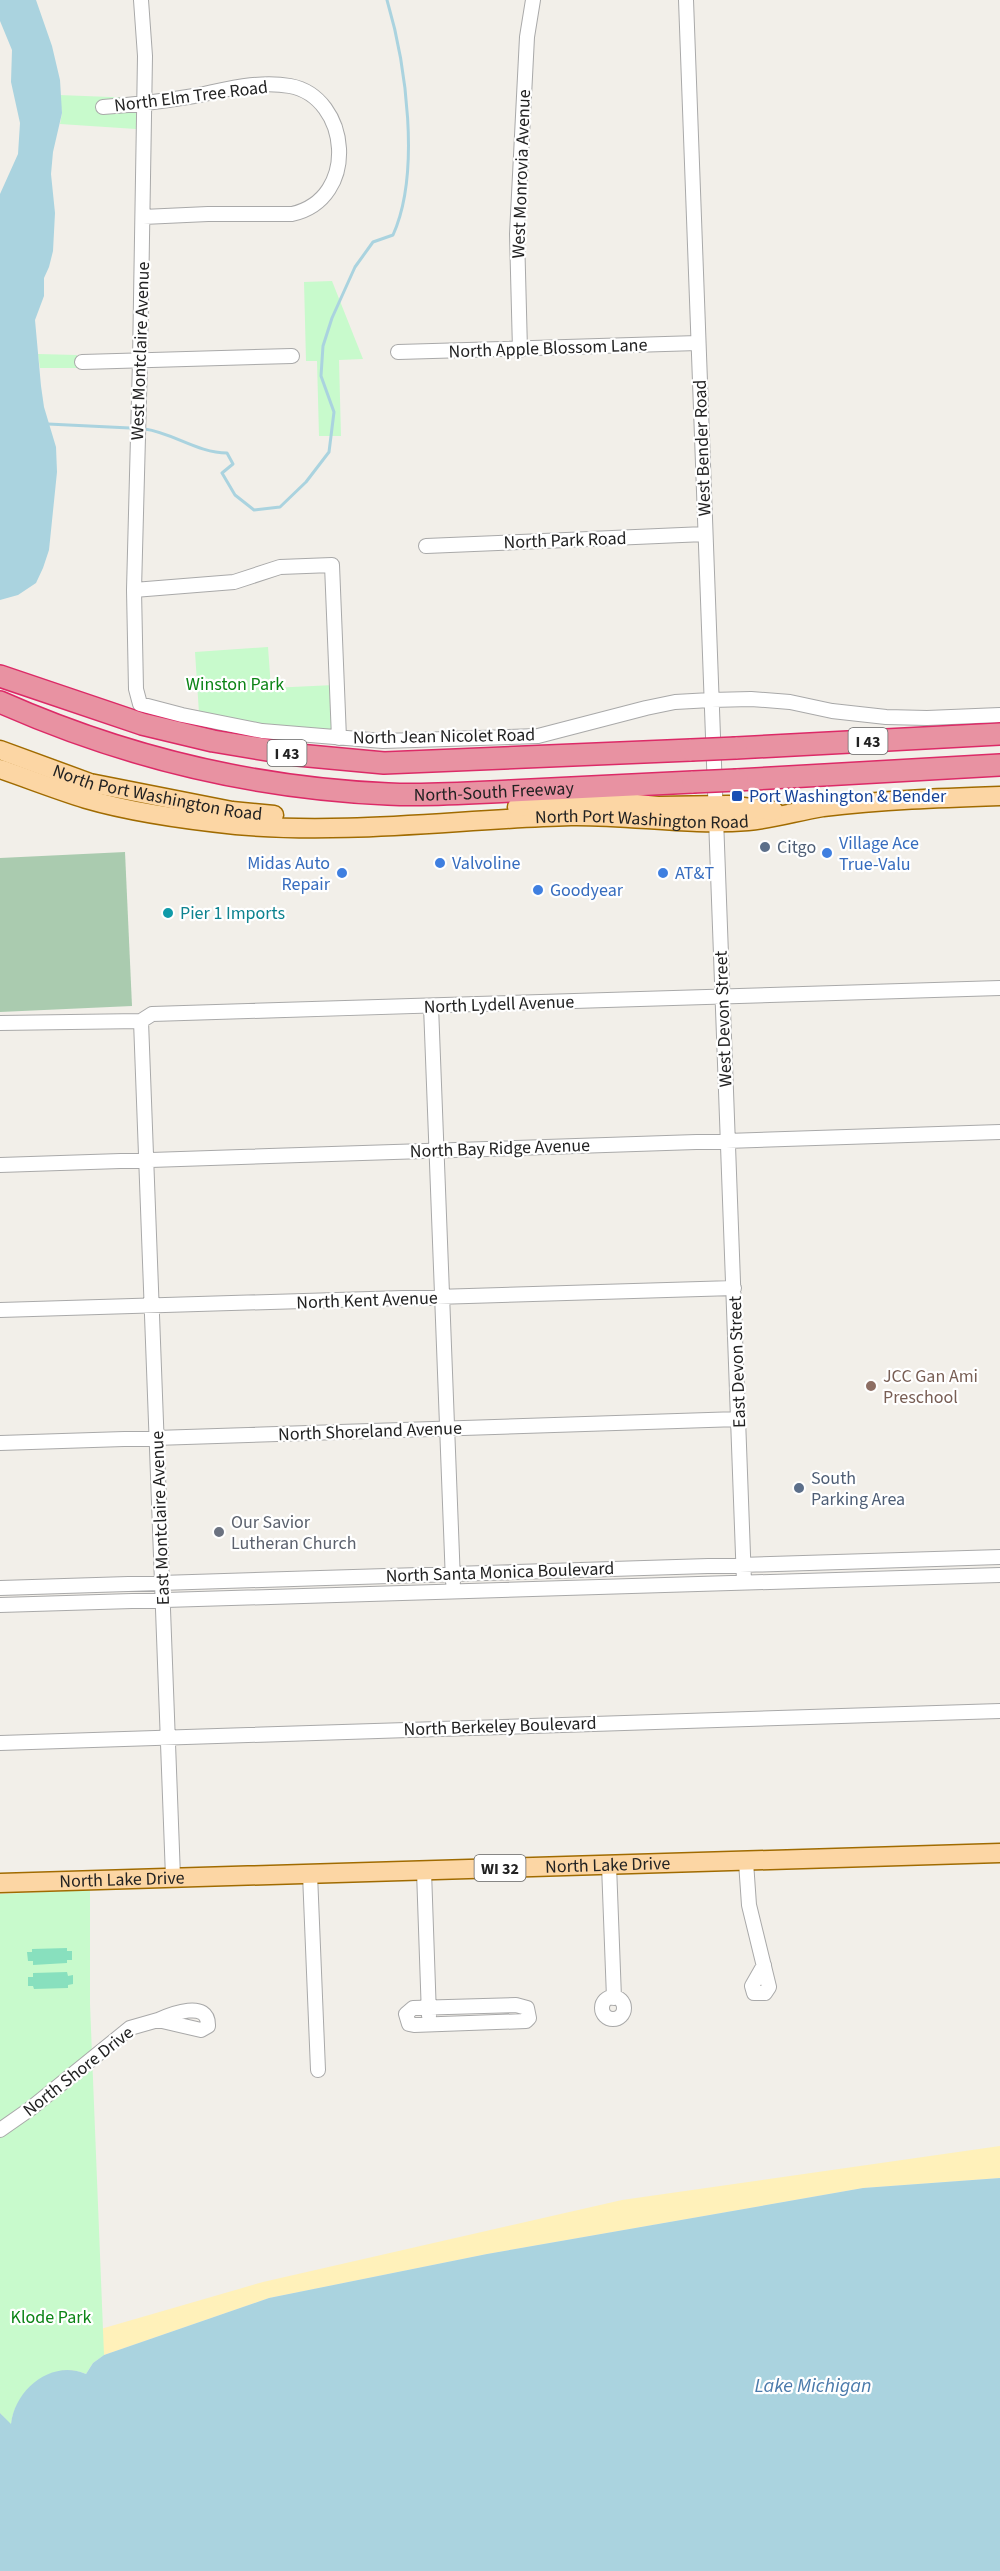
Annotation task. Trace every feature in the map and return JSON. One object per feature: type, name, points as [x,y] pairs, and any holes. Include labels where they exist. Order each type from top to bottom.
[{"type":"highway","name":"North-South Freeway","points":[[0,676],[142,723],[213,741],[298,755],[384,763],[1000,734]]},
{"type":"highway","name":"North-South Freeway","points":[[0,702],[50,724],[128,751],[251,781],[387,794],[443,794],[1000,765]]},
{"type":"main road","name":"North Port Washington Road","points":[[0,750],[90,783],[232,811],[282,816],[363,818],[589,802],[715,813]]},
{"type":"main road","name":"North Port Washington Road","points":[[0,769],[88,799],[164,815],[237,825],[362,828],[592,816],[674,822],[715,813],[728,805],[786,813],[891,800],[1000,796]]},
{"type":"main road","name":"North Lake Drive","points":[[0,1883],[1000,1853]]},
{"type":"street","name":"West Montclaire Avenue","points":[[139,703],[136,689],[134,590],[143,217],[145,41],[141,0]]},
{"type":"street","name":"West Monrovia Avenue","points":[[520,350],[517,234],[527,37],[533,0]]},
{"type":"street","name":"West Bender Road","points":[[686,0],[719,897]]},
{"type":"street","name":"North Elm Tree Road","points":[[103,107],[144,105],[252,85],[293,86],[314,96],[324,106],[333,123],[338,140],[339,161],[330,191],[317,205],[305,211],[292,214],[143,217]]},
{"type":"street","name":"North Apple Blossom Lane","points":[[398,352],[698,343]]},
{"type":"street","points":[[82,362],[292,356]]},
{"type":"street","name":"North Park Road","points":[[426,546],[705,534]]},
{"type":"street","points":[[134,590],[234,582],[280,567],[332,565],[339,738]]},
{"type":"street","name":"North Jean Nicolet Road","points":[[139,703],[148,707],[253,729],[395,741],[538,736],[646,708],[675,702],[711,700],[751,699],[790,702],[832,711],[886,717],[1000,715]]},
{"type":"street","name":"West Devon Street","points":[[719,897],[728,1142]]},
{"type":"street","name":"North Lydell Avenue","points":[[0,1023],[141,1021],[152,1014],[1000,988]]},
{"type":"street","points":[[431,1006],[453,1593]]},
{"type":"street","points":[[141,1021],[146,1160]]},
{"type":"street","name":"North Bay Ridge Avenue","points":[[0,1165],[1000,1132]]},
{"type":"street","name":"East Devon Street","points":[[728,1142],[744,1582]]},
{"type":"street","name":"East Montclaire Avenue","points":[[146,1160],[173,1877]]},
{"type":"street","name":"North Kent Avenue","points":[[0,1310],[734,1288]]},
{"type":"street","name":"North Shoreland Avenue","points":[[0,1443],[739,1419]]},
{"type":"street","name":"North Santa Monica Boulevard","points":[[0,1588],[1000,1557]]},
{"type":"street","name":"North Santa Monica Boulevard","points":[[0,1605],[1000,1575]]},
{"type":"street","name":"North Berkeley Boulevard","points":[[0,1743],[1000,1711]]},
{"type":"street","points":[[746,1862],[749,1905],[764,1965]]},
{"type":"street","points":[[609,1865],[614,1998]]},
{"type":"street","points":[[424,1871],[429,2025]]},
{"type":"street","points":[[310,1874],[318,2070]]},
{"type":"street","points":[[516,2005],[523,2006],[529,2013],[526,2021],[516,2023],[429,2025],[409,2024],[406,2018],[408,2010],[516,2005]]},
{"type":"street","name":"North Shore Drive","points":[[0,2130],[30,2109],[120,2034],[137,2025],[158,2020]]},
{"type":"sand","points":[[1000,2146],[1000,2178],[863,2188],[487,2254],[269,2298],[104,2355],[2,2415],[0,2413],[0,2384],[80,2335],[263,2282],[622,2200]]},
{"type":"green space","points":[[59,95],[136,98],[136,129],[60,124],[62,113]]},
{"type":"green space","points":[[332,281],[363,359],[339,360],[341,436],[319,436],[317,361],[306,361],[304,282]]},
{"type":"green space","points":[[38,354],[77,355],[77,368],[40,368]]},
{"type":"green space","name":"Winston Park","points":[[268,647],[271,688],[334,685],[333,728],[330,731],[274,727],[199,713],[195,652]]},
{"type":"green space","points":[[125,852],[132,1006],[0,1012],[0,858]]},
{"type":"green space","name":"Klode Park","points":[[90,1890],[90,2004],[104,2355],[93,2363],[86,2374],[73,2370],[61,2371],[37,2381],[19,2401],[11,2425],[0,2413],[0,1894]]},
{"type":"green space","points":[[67,1948],[67,1951],[72,1951],[72,1960],[67,1960],[67,1963],[33,1965],[33,1961],[28,1961],[27,1952],[32,1952],[32,1949]]},
{"type":"green space","points":[[67,1972],[68,1976],[73,1975],[73,1984],[68,1985],[68,1988],[34,1989],[33,1986],[28,1986],[28,1977],[33,1977],[33,1973]]},
{"type":"water","points":[[0,0],[36,0],[52,46],[60,80],[62,113],[53,152],[51,174],[55,213],[53,251],[44,278],[44,296],[35,320],[44,407],[56,447],[57,472],[49,550],[36,583],[18,595],[0,600],[0,194],[18,154],[20,123],[11,82],[12,50],[0,21]]},
{"type":"water","name":"Lake Michigan","points":[[1000,2178],[1000,2571],[0,2571],[0,2413],[11,2424],[20,2399],[37,2380],[48,2374],[73,2370],[86,2374],[93,2363],[104,2355],[269,2298],[487,2254],[863,2188]]},
{"type":"waterway","points":[[145,429],[166,434],[206,450],[227,453],[233,464],[222,473],[235,495],[254,510],[280,507],[306,482],[329,452],[334,412],[321,376],[323,346],[332,318],[355,267],[373,242],[393,235],[402,210],[407,181],[408,118],[405,86],[387,0]]},
{"type":"waterway","points":[[48,424],[130,428]]},
{"type":"place","name":"Port Washington & Bender","points":[[737,796]]},
{"type":"place","name":"Citgo","points":[[765,847]]},
{"type":"place","name":"Village Ace True-Valu","points":[[827,853]]},
{"type":"place","name":"Valvoline","points":[[440,863]]},
{"type":"place","name":"Midas Auto Repair","points":[[342,873]]},
{"type":"place","name":"AT&T","points":[[663,873]]},
{"type":"place","name":"Goodyear","points":[[538,890]]},
{"type":"place","name":"Pier 1 Imports","points":[[168,913]]},
{"type":"place","name":"JCC Gan Ami Preschool","points":[[871,1386]]},
{"type":"place","name":"South Parking Area","points":[[799,1488]]},
{"type":"place","name":"Our Savior Lutheran Church","points":[[219,1532]]}]
